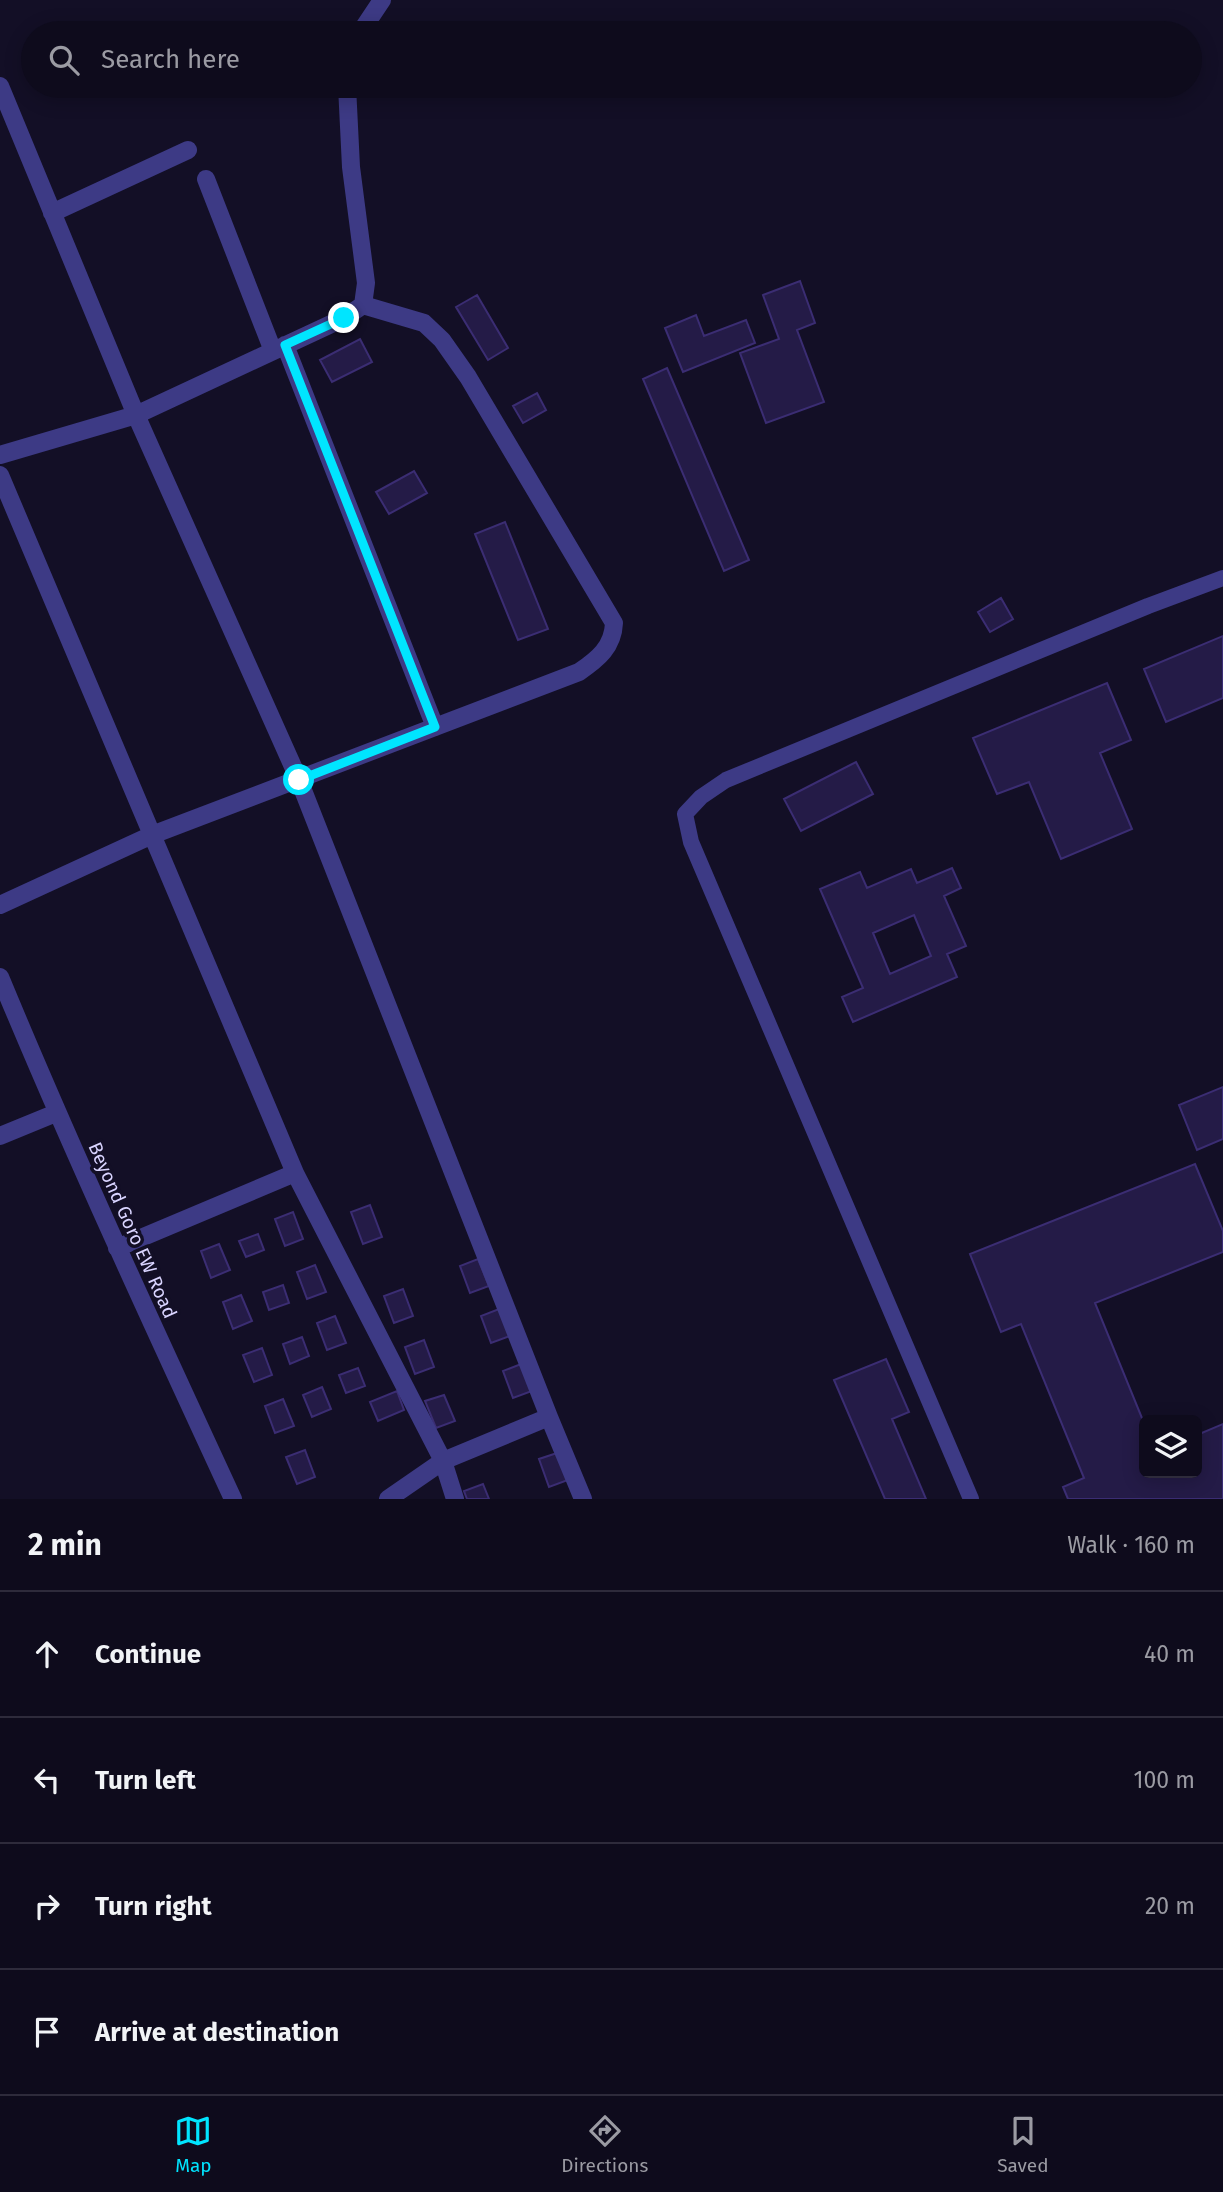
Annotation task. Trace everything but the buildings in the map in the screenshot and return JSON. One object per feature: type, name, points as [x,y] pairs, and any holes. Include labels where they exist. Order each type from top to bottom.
[{"type":"street","points":[[366,21],[376,2]]},
{"type":"street","points":[[0,86],[136,415],[299,780],[583,1499]]},
{"type":"street","points":[[0,455],[136,415],[344,318],[363,305],[366,283],[351,167],[348,98]]},
{"type":"street","points":[[52,213],[188,150]]},
{"type":"street","points":[[206,179],[279,348],[435,727]]},
{"type":"street","points":[[0,905],[152,835],[579,672],[595,661],[614,638],[614,623],[468,377],[442,340],[424,323],[363,305]]},
{"type":"street","points":[[0,475],[295,1173],[443,1461],[455,1499]]},
{"type":"street","name":"Beyond Goro EW Road","points":[[0,977],[56,1113],[233,1499]]},
{"type":"street","points":[[0,1136],[56,1113]]},
{"type":"street","points":[[117,1248],[295,1173]]},
{"type":"street","points":[[388,1499],[443,1461],[549,1417]]},
{"type":"lane","points":[[971,1499],[691,842],[685,814],[701,797],[726,780],[1148,606],[1223,578]]},
{"type":"route","points":[[299,780],[435,727],[285,345],[344,318]]}]
